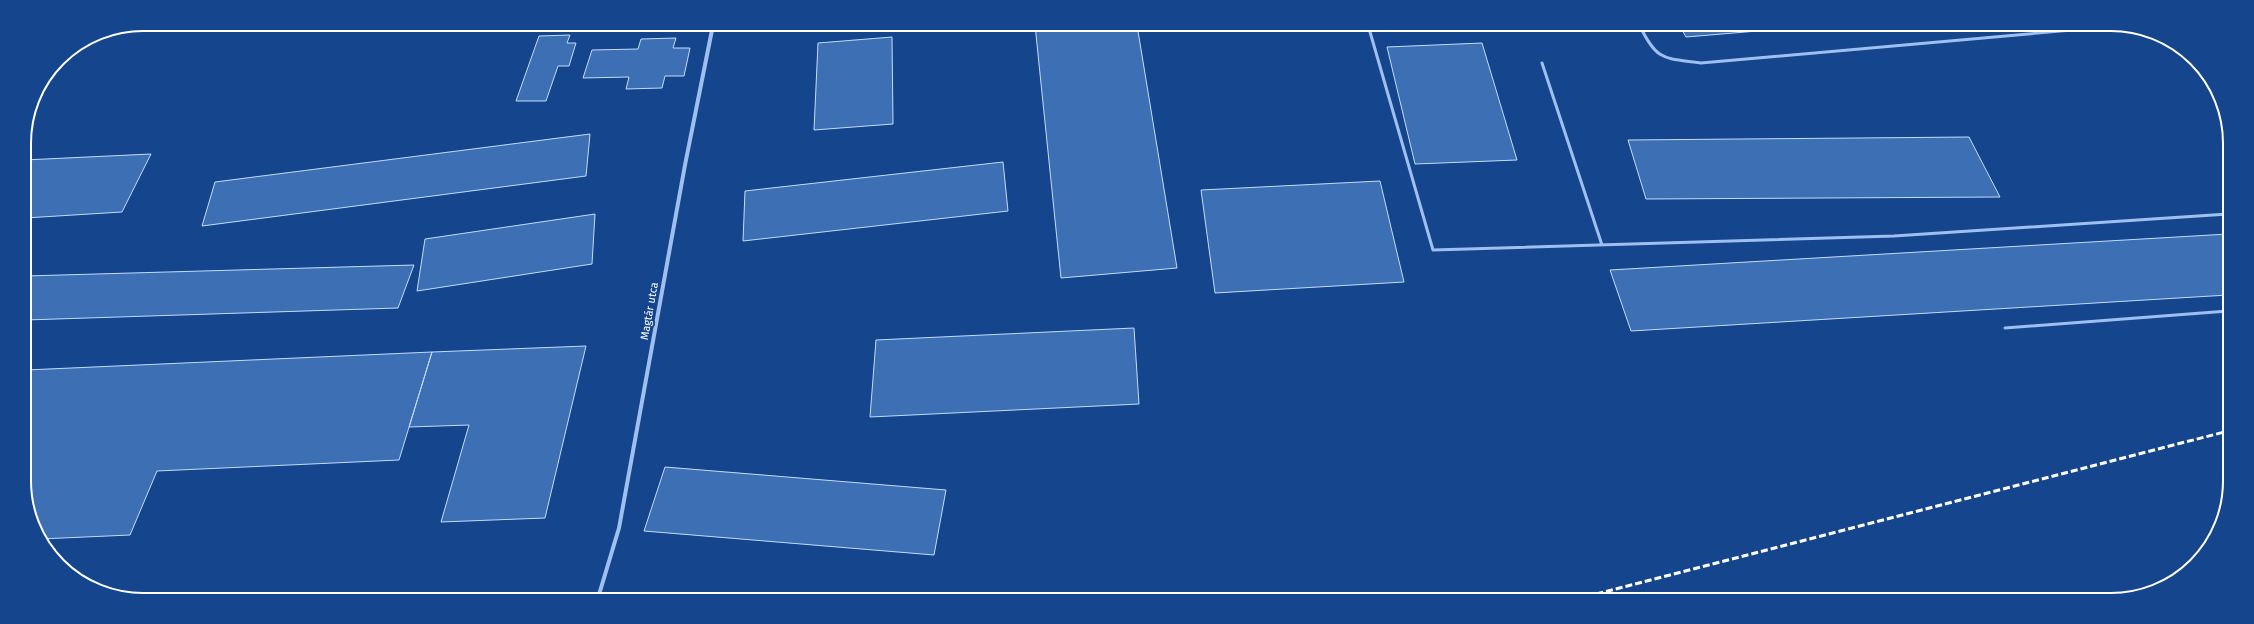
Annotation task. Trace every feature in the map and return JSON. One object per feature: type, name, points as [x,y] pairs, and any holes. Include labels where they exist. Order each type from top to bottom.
[{"type":"street","name":"Magtár utca","points":[[600,593],[619,528],[685,165],[712,31]]},
{"type":"lane","points":[[1370,31],[1433,250],[1894,236],[2223,214]]},
{"type":"lane","points":[[1642,31],[1648,43],[1664,58],[1701,63],[2061,31]]},
{"type":"lane","points":[[1542,62],[1602,245]]},
{"type":"lane","points":[[2005,328],[2223,311]]},
{"type":"building","points":[[1036,31],[1138,31],[1177,268],[1061,278]]},
{"type":"building","points":[[1683,31],[1757,31],[1686,37]]},
{"type":"building","points":[[570,35],[567,43],[576,43],[569,66],[558,66],[546,101],[516,101],[539,36]]},
{"type":"building","points":[[892,37],[893,124],[814,130],[818,43]]},
{"type":"building","points":[[676,38],[673,48],[690,48],[684,76],[665,76],[662,88],[626,89],[629,77],[583,78],[592,50],[638,49],[641,39]]},
{"type":"building","points":[[1482,43],[1517,160],[1415,164],[1387,47]]},
{"type":"building","points":[[590,134],[586,176],[202,226],[215,182]]},
{"type":"building","points":[[1969,137],[2000,197],[1646,199],[1628,140]]},
{"type":"building","points":[[151,154],[122,212],[31,218],[31,160]]},
{"type":"building","points":[[1003,162],[1008,211],[743,241],[745,191]]},
{"type":"building","points":[[1380,181],[1404,282],[1215,293],[1201,190]]},
{"type":"building","points":[[595,214],[592,264],[417,291],[425,239]]},
{"type":"building","points":[[2223,234],[2223,295],[1631,331],[1610,270]]},
{"type":"building","points":[[414,265],[398,308],[31,320],[31,276]]},
{"type":"building","points":[[1134,328],[1139,404],[870,417],[876,340]]},
{"type":"building","points":[[586,346],[545,518],[441,522],[469,425],[409,427],[432,352]]},
{"type":"building","points":[[432,352],[399,460],[157,471],[130,535],[47,539],[35,510],[31,488],[31,370]]},
{"type":"building","points":[[665,467],[946,490],[934,555],[644,531]]},
{"type":"railway","points":[[1600,593],[2223,432]]}]
